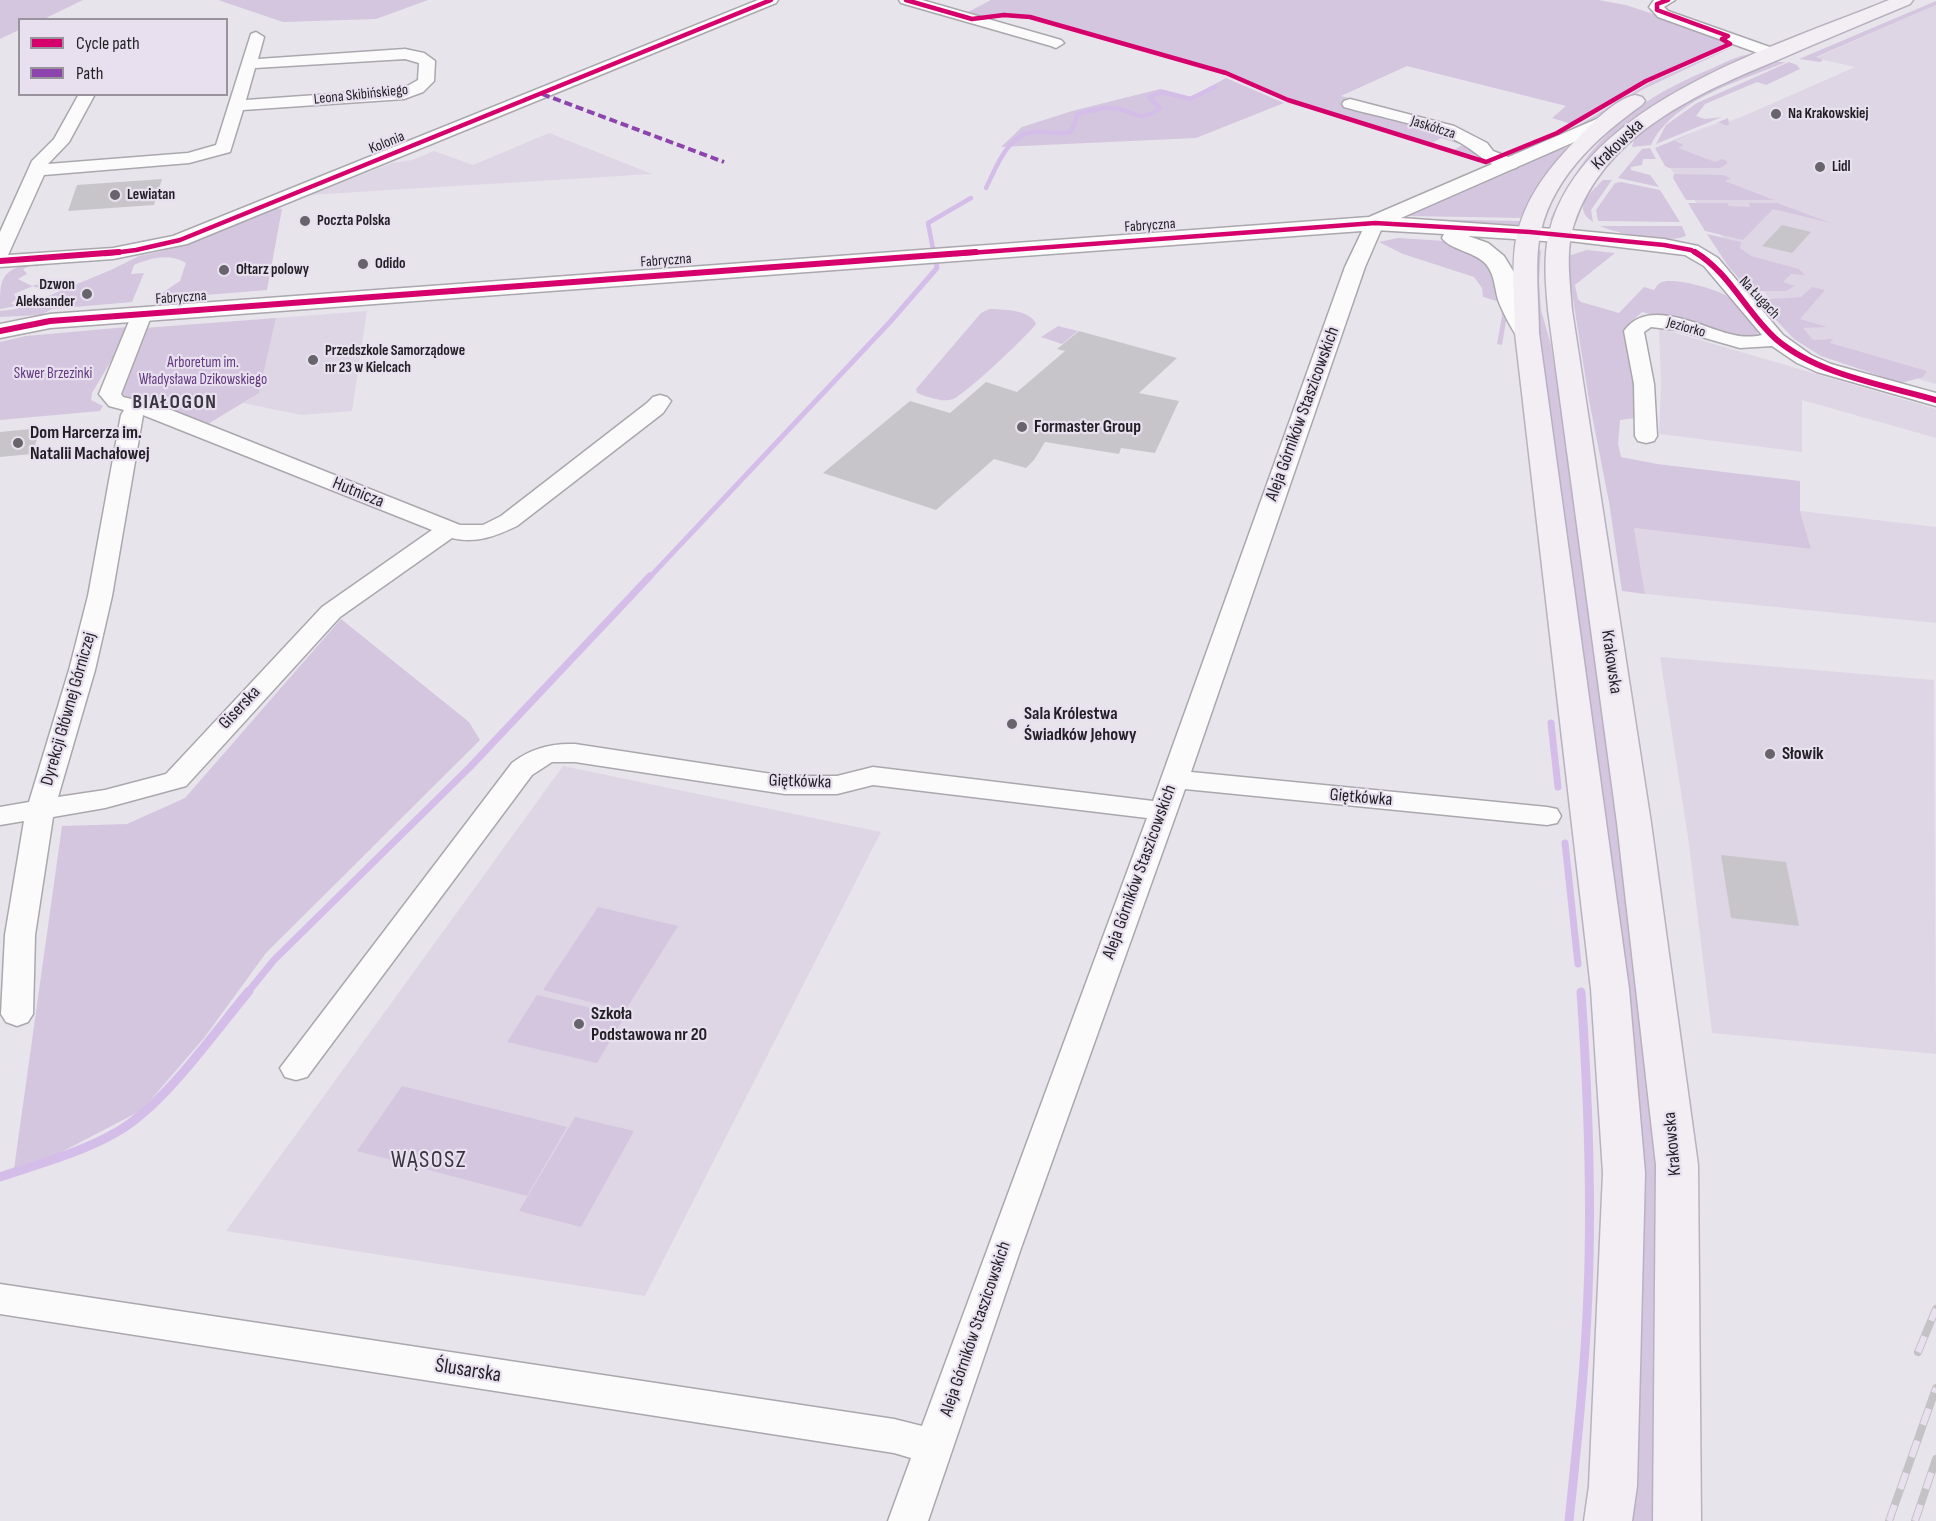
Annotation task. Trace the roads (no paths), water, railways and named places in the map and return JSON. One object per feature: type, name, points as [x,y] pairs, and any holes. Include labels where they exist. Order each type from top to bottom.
[{"type":"main road","name":"Krakowska","points":[[1608,1521],[1613,1486],[1624,1173],[1610,989],[1527,333],[1528,237],[1536,208],[1558,169],[1606,121],[1659,87],[1864,0]]},
{"type":"main road","name":"Krakowska","points":[[1677,1521],[1677,1165],[1634,823],[1560,310],[1557,264],[1560,240],[1570,207],[1594,167],[1637,125],[1670,102],[1704,84],[1904,0]]},
{"type":"main road","points":[[1373,228],[1379,219],[1606,121]]},
{"type":"main road","name":"Fabryczna","points":[[0,331],[50,321],[1334,226],[1560,240]]},
{"type":"main road","name":"Fabryczna","points":[[1373,228],[1453,237],[1528,237]]},
{"type":"main road","points":[[1453,237],[1480,248],[1496,261],[1506,279],[1512,303],[1527,333]]},
{"type":"street","name":"Kolonia","points":[[0,261],[146,249],[180,240],[771,0]]},
{"type":"street","points":[[906,0],[1056,43]]},
{"type":"street","points":[[1668,0],[1657,4],[1658,10],[1663,14],[1775,54]]},
{"type":"street","points":[[37,170],[189,158],[224,148],[256,37]]},
{"type":"street","name":"Leona Skibińskiego","points":[[236,106],[404,94],[417,89],[426,81],[427,62],[418,56],[405,54],[248,64]]},
{"type":"street","points":[[0,254],[41,161],[61,142],[86,96]]},
{"type":"street","name":"Jaskółcza","points":[[1350,104],[1448,130],[1481,147],[1486,155],[1510,164]]},
{"type":"street","name":"Na Ługach","points":[[1570,207],[1591,226],[1639,242]]},
{"type":"street","name":"Aleja Górników Staszicowskich","points":[[908,1521],[1355,267],[1373,228]]},
{"type":"street","name":"Na Ługach","points":[[1560,240],[1639,242],[1691,250],[1711,262],[1776,339],[1804,359],[1824,368],[1936,400]]},
{"type":"street","name":"Na Ługach","points":[[1560,240],[1680,256],[1708,267],[1721,276]]},
{"type":"street","name":"Hutnicza","points":[[142,314],[110,394],[116,402],[138,407],[203,430],[448,530],[478,533],[489,531],[509,521],[592,456],[608,447],[655,408],[660,401]]},
{"type":"street","name":"Jeziorko","points":[[1646,436],[1644,384],[1634,331],[1640,324],[1650,320],[1667,322],[1732,341],[1752,342],[1776,339]]},
{"type":"street","name":"Dyrekcji Głównej Górniczej","points":[[17,1014],[20,935],[40,811],[82,670],[100,596],[132,415],[138,407]]},
{"type":"street","name":"Giserska","points":[[0,816],[105,799],[176,780],[331,612],[448,530]]},
{"type":"street","name":"Giętkówka","points":[[296,1068],[522,769],[530,761],[545,754],[560,751],[785,785],[837,785],[873,776],[1162,811]]},
{"type":"street","name":"Giętkówka","points":[[1174,779],[1547,816]]},
{"type":"street","name":"Ślusarska","points":[[0,1299],[894,1436],[935,1447]]},
{"type":"waterway","points":[[986,188],[998,162],[1009,146],[1024,134],[1071,132],[1078,114],[1099,109],[1119,109],[1146,116],[1160,108],[1149,97],[1163,92],[1190,99],[1215,87]]},
{"type":"waterway","points":[[934,254],[928,223],[971,198]]},
{"type":"waterway","points":[[649,578],[890,322],[937,268],[934,252]]},
{"type":"waterway","points":[[248,992],[274,960],[470,767],[650,576]]},
{"type":"waterway","points":[[1551,723],[1558,787]]},
{"type":"waterway","points":[[1565,843],[1578,964]]},
{"type":"waterway","points":[[0,1177],[88,1146],[133,1121],[169,1088],[249,991]]},
{"type":"waterway","points":[[1569,1521],[1587,1322],[1590,1218],[1589,1142],[1581,992]]},
{"type":"railway","points":[[1918,1352],[1936,1309]]},
{"type":"railway","points":[[1889,1521],[1936,1388]]},
{"type":"railway","points":[[1915,1521],[1936,1459]]},
{"type":"place","name":"Na Krakowskiej","points":[[1776,114]]},
{"type":"place","name":"Lidl","points":[[1820,167]]},
{"type":"place","name":"Lewiatan","points":[[115,195]]},
{"type":"place","name":"Poczta Polska","points":[[305,221]]},
{"type":"place","name":"Odido","points":[[363,264]]},
{"type":"place","name":"Ołtarz polowy","points":[[224,270]]},
{"type":"place","name":"Dzwon Aleksander","points":[[87,294]]},
{"type":"place","name":"Przedszkole Samorządowe nr 23 w Kielcach","points":[[313,360]]},
{"type":"place","name":"Formaster Group","points":[[1022,427]]},
{"type":"place","name":"Dom Harcerza im. Natalii Machałowej","points":[[18,443]]},
{"type":"place","name":"Sala Królestwa Świadków Jehowy","points":[[1012,724]]},
{"type":"place","name":"Słowik","points":[[1770,754]]},
{"type":"place","name":"Szkoła Podstawowa nr 20","points":[[579,1024]]},
{"type":"district","name":"BIAŁOGON","points":[[175,403]]},
{"type":"district","name":"WĄSOSZ","points":[[429,1161]]},
{"type":"park label","name":"Arboretum im. Władysława Dzikowskiego","points":[[203,372]]},
{"type":"park label","name":"Skwer Brzezinki","points":[[53,374]]}]
